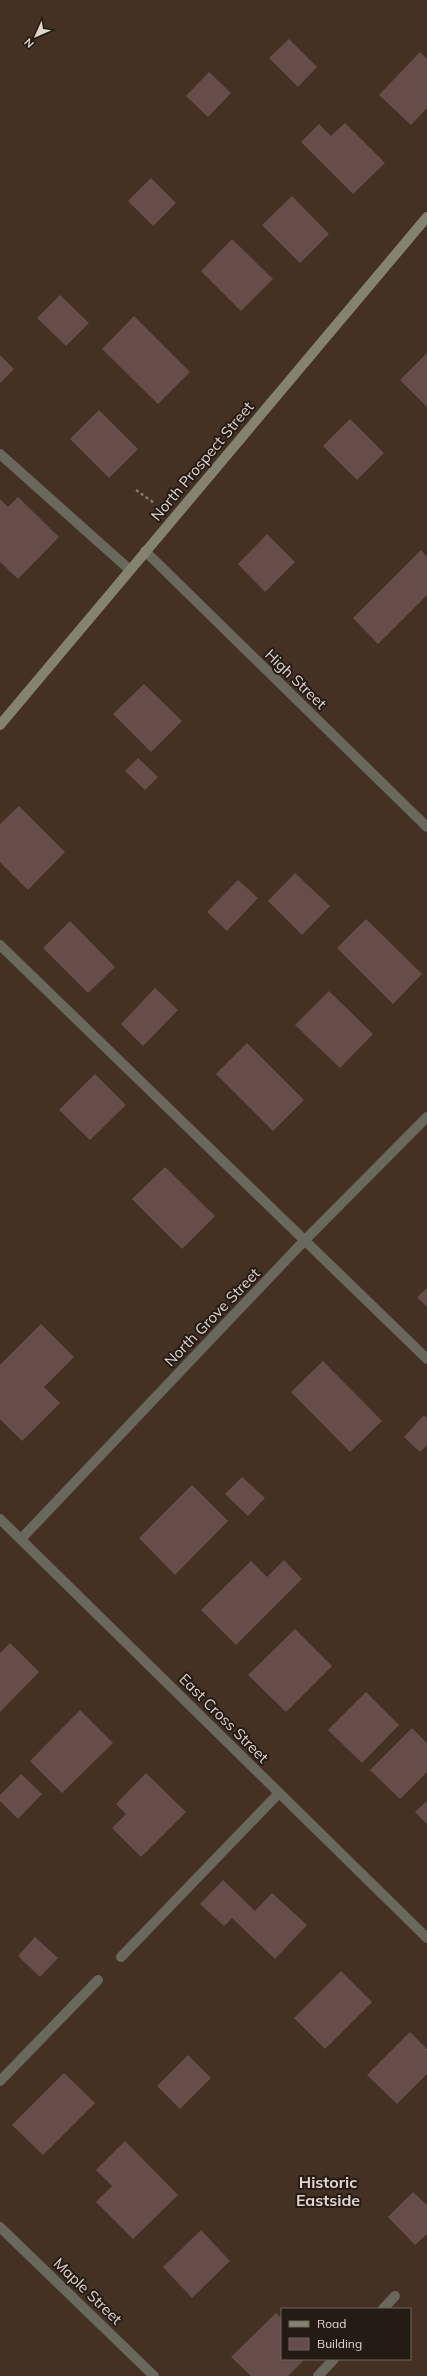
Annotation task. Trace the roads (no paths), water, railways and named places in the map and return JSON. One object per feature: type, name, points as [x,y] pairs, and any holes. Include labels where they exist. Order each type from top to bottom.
[{"type":"main road","name":"North Prospect Street","points":[[0,725],[427,218]]},
{"type":"street","points":[[0,454],[130,570]]},
{"type":"street","name":"High Street","points":[[145,551],[427,827]]},
{"type":"street","points":[[0,945],[427,1359]]},
{"type":"street","name":"North Grove Street","points":[[21,1539],[304,1241],[427,1117]]},
{"type":"street","name":"East Cross Street","points":[[0,1519],[427,1938]]},
{"type":"street","points":[[121,1957],[279,1793]]},
{"type":"street","points":[[0,2081],[98,1980]]},
{"type":"street","name":"Maple Street","points":[[0,2227],[154,2376]]},
{"type":"street","points":[[384,2308],[395,2296]]},
{"type":"street","points":[[318,2376],[333,2360]]},
{"type":"district","name":"Historic Eastside","points":[[328,2191]]}]
